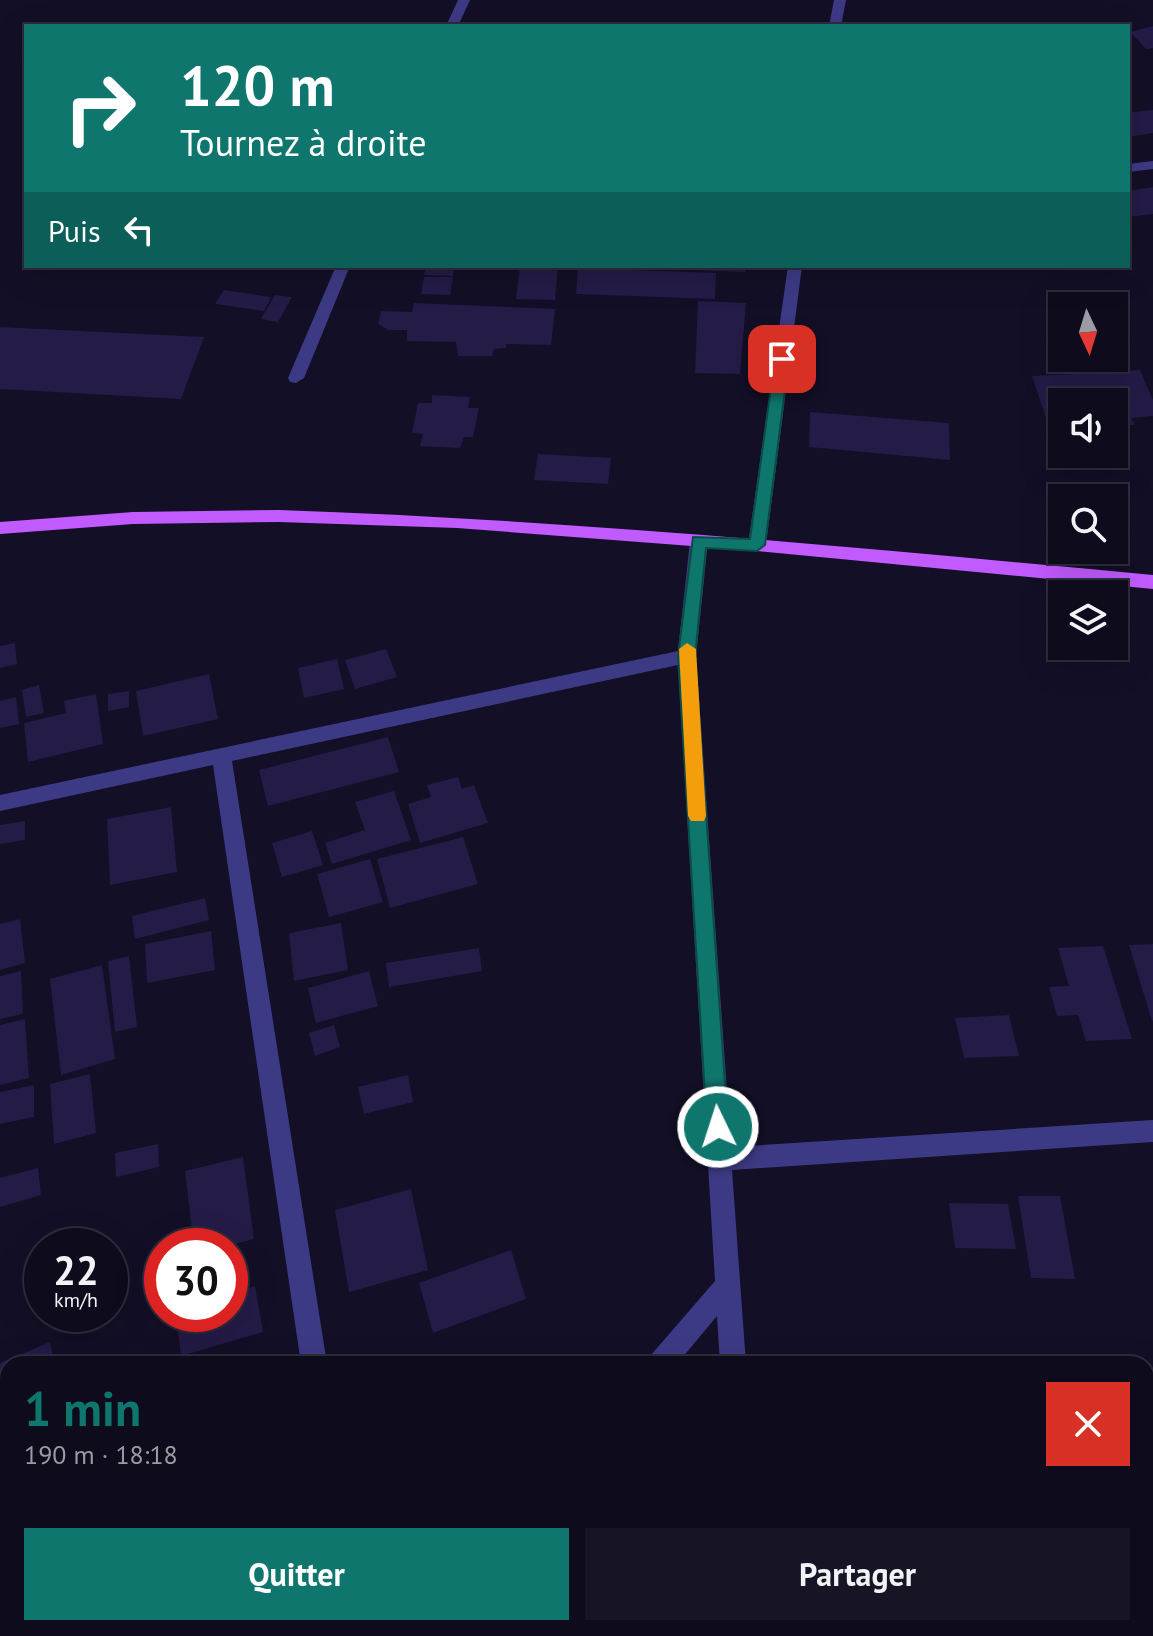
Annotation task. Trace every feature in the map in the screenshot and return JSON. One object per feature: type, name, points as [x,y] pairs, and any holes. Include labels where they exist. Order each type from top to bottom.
[{"type":"main road","points":[[0,528],[133,518],[279,516],[457,522],[757,545],[1153,582]]},
{"type":"street","points":[[453,24],[464,0]]},
{"type":"street","points":[[835,24],[840,0]]},
{"type":"street","points":[[1130,168],[1153,165]]},
{"type":"street","points":[[296,378],[342,268]]},
{"type":"street","points":[[757,545],[795,268]]},
{"type":"street","points":[[699,541],[687,656],[732,1356]]},
{"type":"street","points":[[0,803],[687,656]]},
{"type":"street","points":[[221,756],[312,1356]]},
{"type":"street","points":[[720,1159],[1153,1131]]},
{"type":"street","points":[[667,1356],[728,1285]]},
{"type":"building","points":[[1153,26],[1153,48],[1146,49],[1130,32]]},
{"type":"building","points":[[1130,109],[1133,112],[1153,110],[1153,133],[1130,137]]},
{"type":"building","points":[[1153,187],[1153,214],[1130,217],[1130,191]]},
{"type":"building","points":[[426,268],[454,268],[453,276],[424,275]]},
{"type":"building","points":[[520,268],[558,268],[555,300],[516,299]]},
{"type":"building","points":[[578,268],[716,273],[715,299],[576,294]]},
{"type":"building","points":[[745,268],[745,272],[692,270]]},
{"type":"building","points":[[424,277],[453,277],[450,295],[421,294]]},
{"type":"building","points":[[224,290],[271,297],[264,311],[215,304]]},
{"type":"building","points":[[275,295],[292,297],[278,322],[261,319]]},
{"type":"building","points":[[698,301],[746,303],[740,374],[695,373]]},
{"type":"building","points":[[414,303],[555,309],[551,345],[506,344],[506,348],[494,349],[492,356],[458,356],[456,342],[407,341],[407,330],[389,330],[378,324],[381,311],[412,312]]},
{"type":"building","points":[[0,327],[204,337],[181,399],[0,389]]},
{"type":"building","points":[[1140,370],[1153,400],[1153,416],[1131,418],[1135,425],[1128,425],[1128,388],[1048,388],[1047,421],[1032,376]]},
{"type":"building","points":[[432,395],[470,397],[468,408],[479,408],[473,437],[464,437],[460,448],[420,446],[423,434],[412,433],[418,403],[432,403]]},
{"type":"building","points":[[810,412],[949,423],[950,460],[809,447]]},
{"type":"building","points":[[538,454],[611,458],[608,484],[534,480]]},
{"type":"building","points":[[15,643],[17,664],[0,668],[0,646]]},
{"type":"building","points":[[386,649],[397,677],[355,689],[345,660]]},
{"type":"building","points":[[337,659],[344,689],[304,698],[298,668]]},
{"type":"building","points":[[209,674],[218,719],[143,736],[136,691]]},
{"type":"building","points":[[39,685],[44,713],[26,717],[22,690]]},
{"type":"building","points":[[129,691],[129,707],[108,711],[108,694]]},
{"type":"building","points":[[96,694],[103,744],[28,762],[24,723],[66,713],[64,701]]},
{"type":"building","points":[[16,697],[19,724],[0,728],[0,701]]},
{"type":"building","points":[[388,737],[399,772],[268,806],[259,770]]},
{"type":"building","points":[[458,777],[462,789],[474,785],[488,823],[420,843],[408,804],[431,797],[427,785]]},
{"type":"building","points":[[394,791],[411,840],[332,864],[325,843],[365,830],[355,802]]},
{"type":"building","points":[[171,807],[177,872],[110,885],[107,819]]},
{"type":"building","points":[[25,821],[25,840],[0,844],[0,825]]},
{"type":"building","points":[[312,831],[323,865],[282,877],[272,843]]},
{"type":"building","points":[[463,837],[478,884],[390,908],[377,859]]},
{"type":"building","points":[[370,859],[383,902],[329,917],[317,874]]},
{"type":"building","points":[[205,898],[209,920],[135,939],[132,916]]},
{"type":"building","points":[[20,919],[25,963],[0,970],[0,924]]},
{"type":"building","points":[[341,923],[348,970],[294,981],[289,933]]},
{"type":"building","points":[[211,931],[215,970],[147,983],[145,944]]},
{"type":"building","points":[[1153,944],[1153,1020],[1152,1021],[1129,945]]},
{"type":"building","points":[[1103,946],[1132,1039],[1086,1041],[1078,1015],[1057,1016],[1049,987],[1069,986],[1058,948]]},
{"type":"building","points":[[479,948],[482,971],[389,987],[386,963]]},
{"type":"building","points":[[129,956],[137,1027],[115,1032],[108,961]]},
{"type":"building","points":[[102,965],[115,1059],[61,1075],[50,979]]},
{"type":"building","points":[[21,971],[23,1014],[0,1019],[0,976]]},
{"type":"building","points":[[369,971],[378,1006],[316,1023],[308,988]]},
{"type":"building","points":[[1009,1015],[1019,1056],[964,1058],[955,1018]]},
{"type":"building","points":[[25,1019],[29,1078],[0,1085],[0,1025]]},
{"type":"building","points":[[334,1025],[340,1047],[315,1056],[309,1033]]},
{"type":"building","points":[[90,1074],[96,1133],[54,1144],[50,1084]]},
{"type":"building","points":[[408,1075],[413,1102],[364,1114],[358,1087]]},
{"type":"building","points":[[34,1085],[34,1117],[0,1124],[0,1092]]},
{"type":"building","points":[[158,1144],[159,1167],[116,1177],[115,1153]]},
{"type":"building","points":[[243,1157],[254,1239],[248,1241],[248,1228],[192,1228],[185,1171]]},
{"type":"building","points":[[38,1168],[41,1195],[0,1207],[0,1178]]},
{"type":"building","points":[[411,1189],[428,1270],[349,1292],[335,1210]]},
{"type":"building","points":[[1018,1196],[1060,1196],[1075,1279],[1031,1278]]},
{"type":"building","points":[[949,1203],[1008,1204],[1016,1249],[955,1248]]},
{"type":"building","points":[[511,1250],[526,1299],[433,1333],[419,1283]]},
{"type":"building","points":[[255,1286],[263,1332],[181,1356],[178,1332],[248,1332],[248,1288]]},
{"type":"building","points":[[50,1342],[53,1356],[17,1356]]},
{"type":"slow traffic","points":[[687,649],[697,816]]},
{"type":"route","points":[[718,1127],[687,656],[699,541],[757,545],[782,359]]}]
